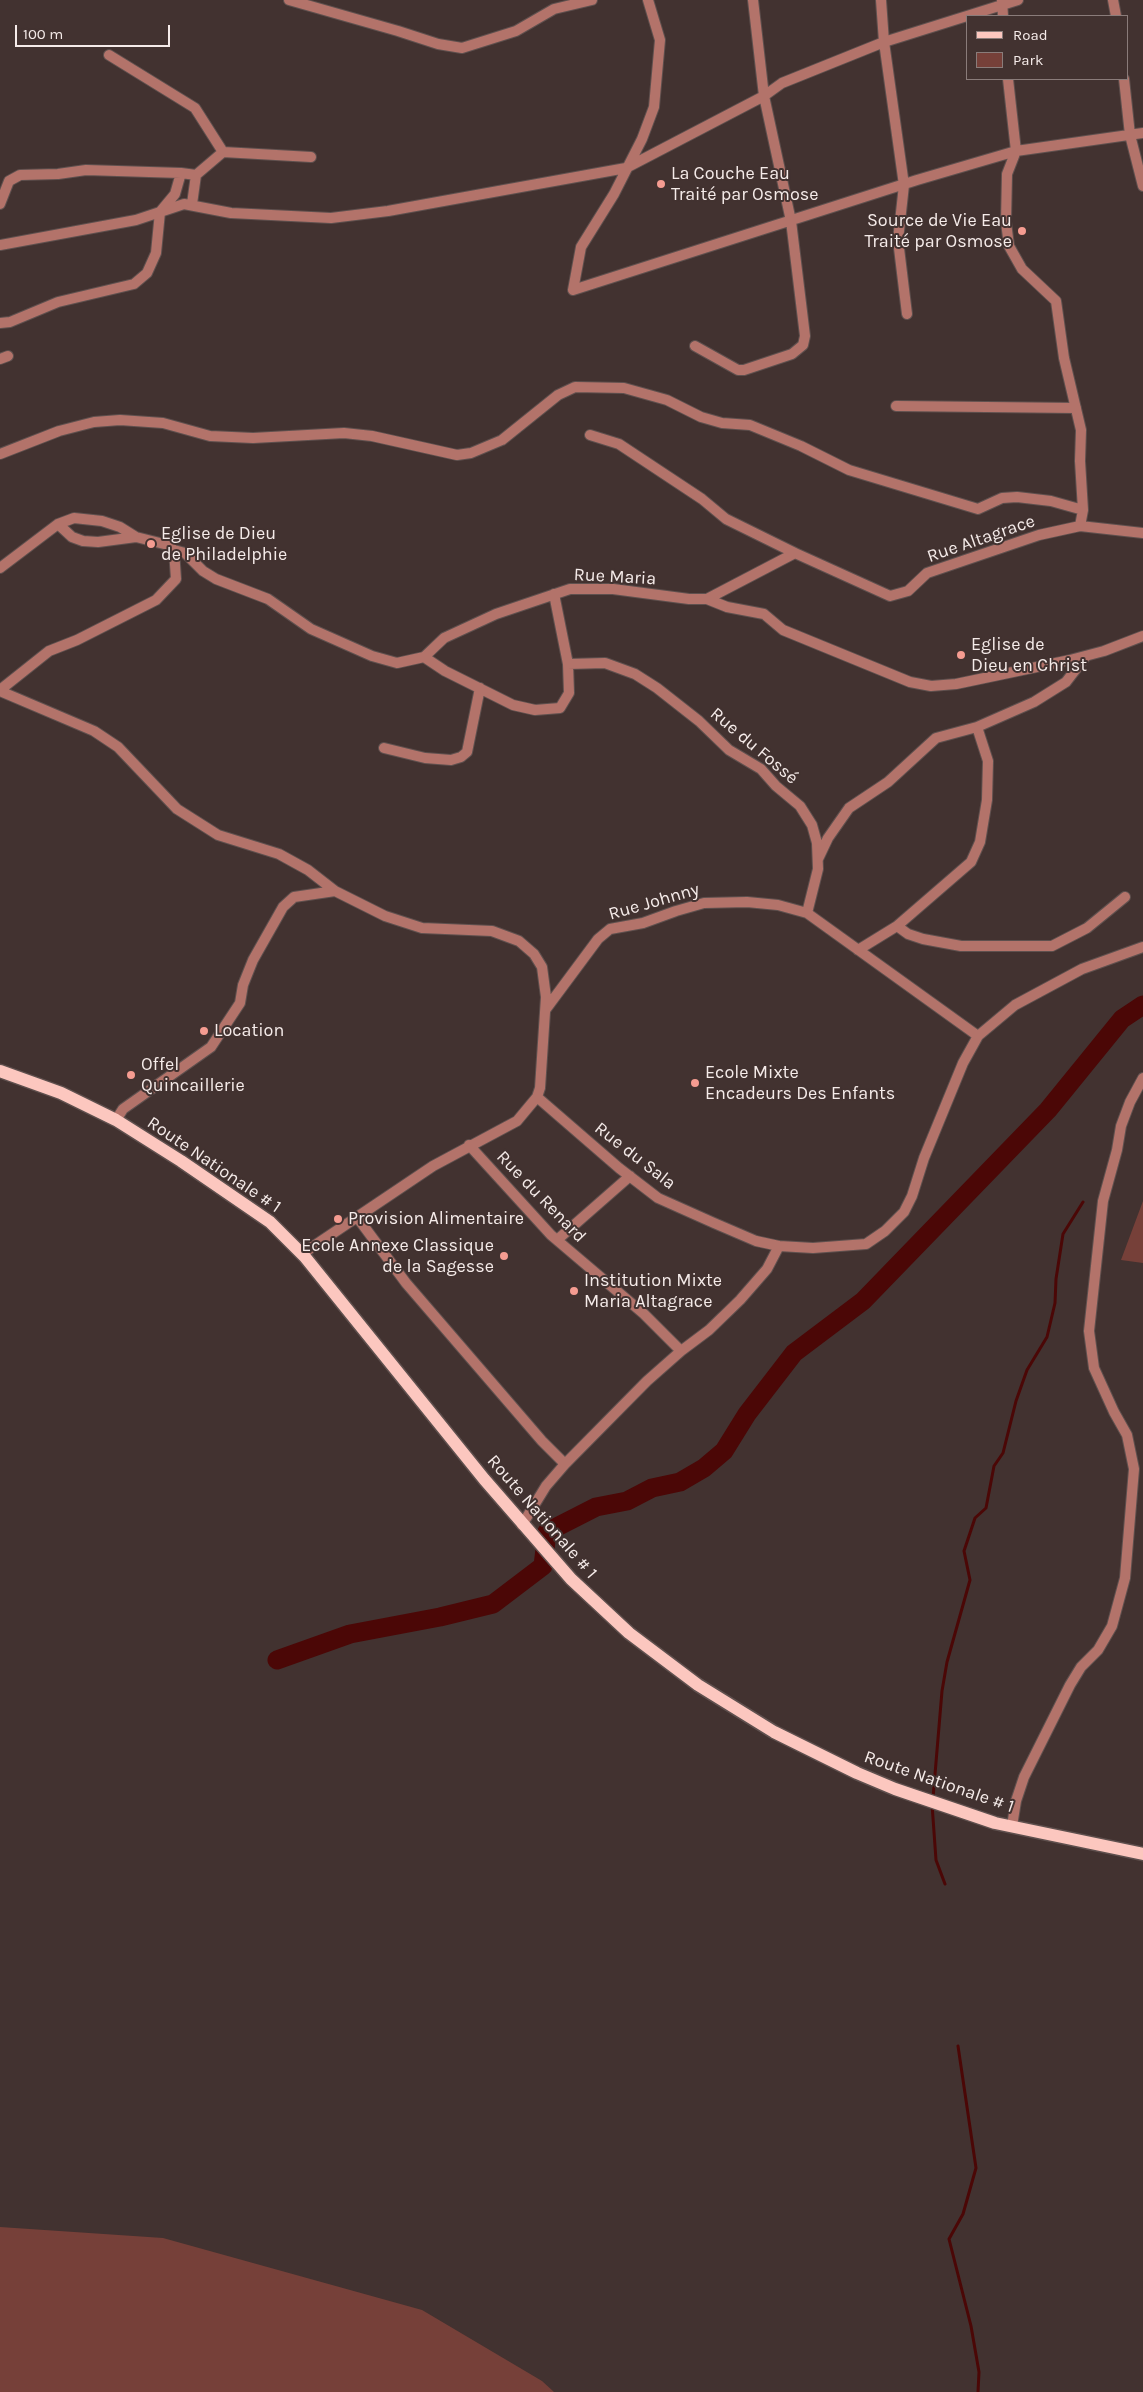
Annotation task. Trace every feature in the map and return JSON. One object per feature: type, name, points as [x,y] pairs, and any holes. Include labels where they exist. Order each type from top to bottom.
[{"type":"main road","name":"Route Nationale # 1","points":[[0,1071],[61,1093],[116,1120],[261,1216],[302,1254],[522,1525],[571,1579],[629,1633],[698,1685],[774,1732],[857,1773],[914,1796],[995,1823],[1143,1854]]},
{"type":"street","points":[[290,0],[438,44],[462,48],[516,31],[554,10],[592,0]]},
{"type":"street","points":[[648,0],[660,40],[654,107],[642,139],[614,194],[581,247],[573,290],[1016,151],[1143,133]]},
{"type":"street","points":[[695,346],[738,370],[744,370],[792,354],[803,345],[805,336],[791,221],[764,96],[753,0]]},
{"type":"street","points":[[881,0],[884,42],[904,185],[898,240],[907,314]]},
{"type":"street","points":[[0,245],[136,220],[184,204],[192,204],[231,213],[331,218],[388,211],[626,168],[764,96],[782,83],[884,42],[1002,2],[1018,0]]},
{"type":"street","points":[[1113,0],[1116,15]]},
{"type":"street","points":[[1002,2],[1003,15]]},
{"type":"street","points":[[108,55],[195,108],[223,152]]},
{"type":"street","points":[[1008,80],[1016,151],[1007,174],[1006,222],[1009,246],[1022,269],[1056,301],[1064,358],[1081,430],[1080,462],[1084,510],[1080,526]]},
{"type":"street","points":[[1124,80],[1130,135],[1143,186]]},
{"type":"street","points":[[192,204],[196,175],[223,152],[311,157]]},
{"type":"street","points":[[0,204],[9,181],[20,175],[58,174],[86,170],[196,175]]},
{"type":"street","points":[[0,323],[10,322],[58,302],[134,284],[147,272],[156,253],[160,212],[175,194],[181,173]]},
{"type":"street","points":[[0,454],[59,431],[94,422],[120,420],[163,423],[219,436],[253,438],[344,433],[372,436],[457,455],[471,452],[502,440],[558,395],[575,387],[624,388],[667,400],[701,417],[722,423],[750,425],[801,446],[849,470],[978,509],[1002,498],[1017,497],[1051,501],[1084,510]]},
{"type":"street","points":[[896,406],[1076,408]]},
{"type":"street","name":"Rue Altagrace","points":[[590,435],[619,444],[702,499],[726,520],[890,596],[908,591],[927,573],[1039,535],[1080,526],[1143,533]]},
{"type":"street","points":[[0,568],[58,524],[74,518],[102,521],[120,527],[136,536],[168,545],[174,550],[185,553],[203,571],[216,579],[268,599],[311,628],[372,656],[397,663],[424,657],[445,671],[513,705],[535,710],[560,708],[569,693],[568,664],[554,594]]},
{"type":"street","points":[[58,524],[72,537],[83,541],[98,542],[136,536]]},
{"type":"street","points":[[174,550],[176,579],[156,600],[76,640],[49,651],[0,690],[94,731],[118,747],[177,809],[218,835],[279,854],[308,870],[334,891],[384,916],[422,928],[492,931],[520,941],[534,954],[542,967],[546,1009],[540,1088],[537,1097],[517,1121],[500,1132],[469,1145],[433,1166],[302,1254]]},
{"type":"street","points":[[707,599],[795,553]]},
{"type":"street","name":"Rue Maria","points":[[424,657],[444,638],[466,627],[522,603],[570,589],[613,589],[689,599],[707,599],[727,606],[764,614],[783,630],[918,684],[931,686],[956,684],[1086,656],[1143,636]]},
{"type":"street","points":[[818,860],[828,838],[850,808],[888,782],[936,738],[977,727],[1034,702],[1066,682],[1086,656]]},
{"type":"street","name":"Rue du Fossé","points":[[568,664],[605,664],[635,674],[657,688],[699,721],[729,750],[761,769],[776,786],[800,806],[812,825],[817,843],[818,869],[807,913]]},
{"type":"street","points":[[384,748],[443,760],[461,757],[467,752],[480,688]]},
{"type":"street","points":[[858,950],[897,926],[971,862],[980,842],[987,800],[988,760],[977,727]]},
{"type":"street","points":[[116,1120],[123,1109],[211,1047],[240,1003],[243,985],[253,960],[282,907],[294,897],[334,891]]},
{"type":"street","points":[[897,926],[908,934],[923,940],[961,946],[1052,946],[1087,928],[1125,897]]},
{"type":"street","name":"Rue Johnny","points":[[546,1009],[598,939],[610,929],[643,923],[704,903],[747,902],[778,905],[807,913]]},
{"type":"street","points":[[807,913],[978,1036],[1015,1005],[1082,969],[1143,946]]},
{"type":"street","name":"Rue du Sala","points":[[537,1097],[658,1198],[756,1241],[779,1246],[813,1248],[866,1244],[885,1231],[904,1212],[912,1196],[924,1158],[963,1063],[978,1036]]},
{"type":"street","points":[[1012,1826],[1016,1801],[1024,1777],[1070,1685],[1081,1667],[1098,1650],[1112,1626],[1125,1578],[1134,1470],[1127,1435],[1094,1368],[1089,1331],[1102,1200],[1117,1150],[1121,1126],[1130,1102],[1143,1078]]},
{"type":"street","name":"Rue du Renard","points":[[469,1145],[556,1240],[644,1314],[681,1351]]},
{"type":"street","points":[[556,1240],[630,1176]]},
{"type":"street","points":[[357,1217],[430,1311],[542,1441],[565,1464]]},
{"type":"street","points":[[522,1525],[546,1486],[565,1464],[681,1351],[709,1330],[740,1300],[767,1269],[779,1246]]},
{"type":"green space","points":[[1143,1201],[1143,1263],[1121,1260]]},
{"type":"green space","points":[[0,2227],[163,2238],[422,2310],[542,2381],[554,2392],[0,2392]]},
{"type":"waterway","points":[[277,1660],[350,1634],[440,1617],[493,1604],[543,1566],[547,1532],[596,1507],[627,1501],[652,1488],[680,1482],[704,1468],[724,1451],[747,1414],[794,1353],[863,1301],[1048,1110],[1122,1019],[1143,1005]]},
{"type":"waterway","points":[[933,1798],[942,1691],[947,1662],[970,1580],[964,1551],[975,1518],[986,1508],[994,1466],[1003,1453],[1016,1401],[1027,1370],[1047,1337],[1055,1303],[1056,1279],[1063,1234],[1083,1202]]},
{"type":"waterway","points":[[932,1804],[936,1860],[945,1884]]},
{"type":"waterway","points":[[958,2046],[976,2168],[963,2214],[949,2239],[971,2326],[979,2372],[978,2392]]},
{"type":"place","name":"La Couche Eau Traité par Osmose","points":[[661,184]]},
{"type":"place","name":"Source de Vie Eau Traité par Osmose","points":[[1022,231]]},
{"type":"place","name":"Eglise de Dieu de Philadelphie","points":[[151,544]]},
{"type":"place","name":"Eglise de Dieu en Christ","points":[[961,655]]},
{"type":"place","name":"Location","points":[[204,1031]]},
{"type":"place","name":"Offel Quincaillerie","points":[[131,1075]]},
{"type":"place","name":"Ecole Mixte Encadeurs Des Enfants","points":[[695,1083]]},
{"type":"place","name":"Provision Alimentaire","points":[[338,1219]]},
{"type":"place","name":"Ecole Annexe Classique de la Sagesse","points":[[504,1256]]},
{"type":"place","name":"Institution Mixte Maria Altagrace","points":[[574,1291]]}]
